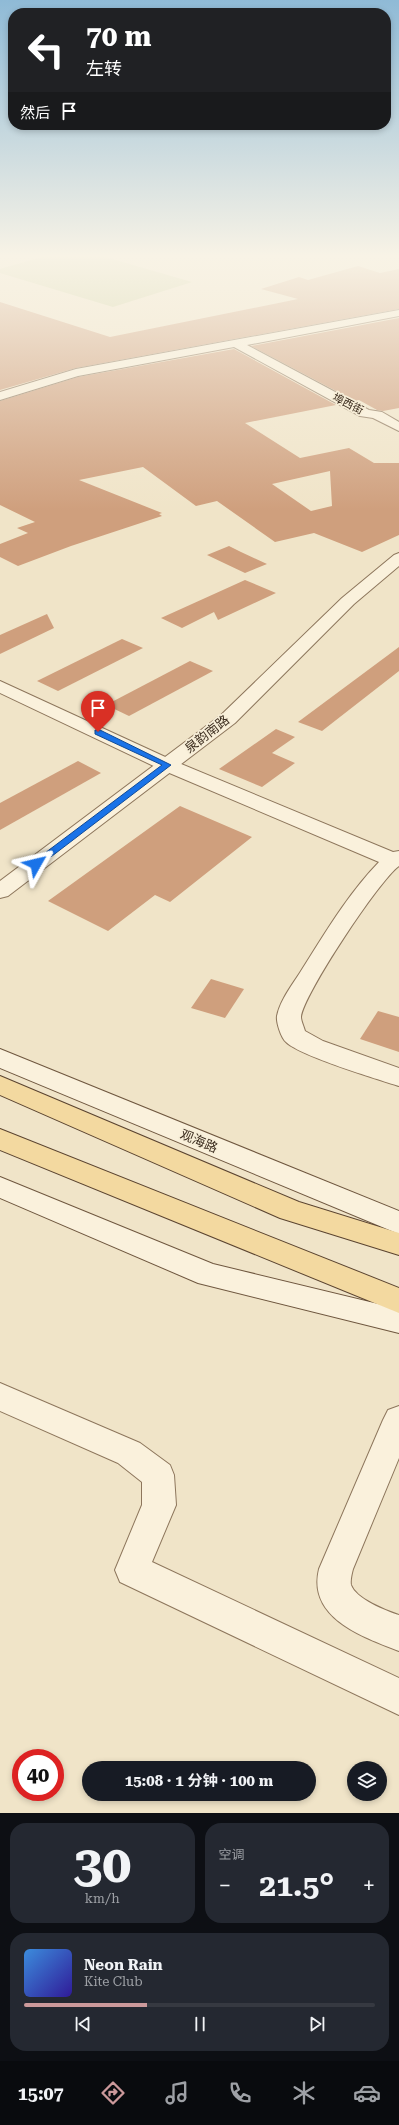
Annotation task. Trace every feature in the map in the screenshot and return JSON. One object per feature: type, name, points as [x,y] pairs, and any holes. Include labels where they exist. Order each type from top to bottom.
[{"type":"main road","name":"观海路","points":[[0,1085],[290,1210],[399,1244]]},
{"type":"main road","points":[[0,1139],[399,1301]]},
{"type":"street","points":[[0,396],[76,372],[243,342]]},
{"type":"street","name":"埠西街","points":[[235,343],[365,413],[377,415],[399,427]]},
{"type":"street","name":"泉韵南路","points":[[0,891],[228,719],[348,601],[399,558]]},
{"type":"street","points":[[0,686],[167,765],[395,858],[372,880],[297,996],[289,1017],[294,1036],[314,1047],[399,1077]]},
{"type":"street","name":"观海路","points":[[0,1058],[399,1223]]},
{"type":"street","points":[[0,1187],[208,1275],[399,1321]]},
{"type":"street","points":[[0,1397],[129,1453],[158,1475],[159,1505],[132,1570],[399,1697]]},
{"type":"street","points":[[399,1420],[336,1569],[334,1585],[340,1598],[354,1612],[373,1623],[399,1633]]},
{"type":"building","points":[[0,342],[220,342],[76,368],[0,390]]},
{"type":"building","points":[[274,342],[399,342],[399,408],[383,411],[377,410],[359,400],[355,401],[251,346]]},
{"type":"building","points":[[234,349],[336,405],[245,423],[300,458],[349,448],[374,463],[399,463],[399,535],[362,552],[314,533],[275,542],[217,501],[196,506],[143,467],[79,480],[162,513],[159,514],[162,516],[71,546],[18,566],[0,557],[0,544],[28,533],[17,528],[35,522],[0,505],[0,401],[78,377]],"holes":[[[330,471],[332,506],[311,511],[272,484]]]},
{"type":"building","points":[[229,546],[267,564],[245,573],[207,555]]},
{"type":"building","points":[[245,580],[276,593],[218,620],[214,612],[182,628],[161,618]]},
{"type":"building","points":[[47,614],[54,628],[0,654],[0,635]]},
{"type":"building","points":[[122,639],[143,648],[58,691],[37,681]]},
{"type":"building","points":[[399,647],[399,671],[322,731],[298,722]]},
{"type":"building","points":[[190,661],[213,671],[129,716],[106,705]]},
{"type":"building","points":[[276,729],[295,737],[272,753],[295,763],[262,787],[219,769]]},
{"type":"building","points":[[78,761],[101,773],[0,830],[0,803]]},
{"type":"building","points":[[180,806],[252,837],[170,902],[155,895],[108,931],[48,901]]},
{"type":"building","points":[[211,979],[244,989],[225,1018],[191,1008]]},
{"type":"building","points":[[378,1011],[399,1017],[399,1052],[360,1039]]},
{"type":"route","points":[[36,864],[167,765],[98,732]]}]
